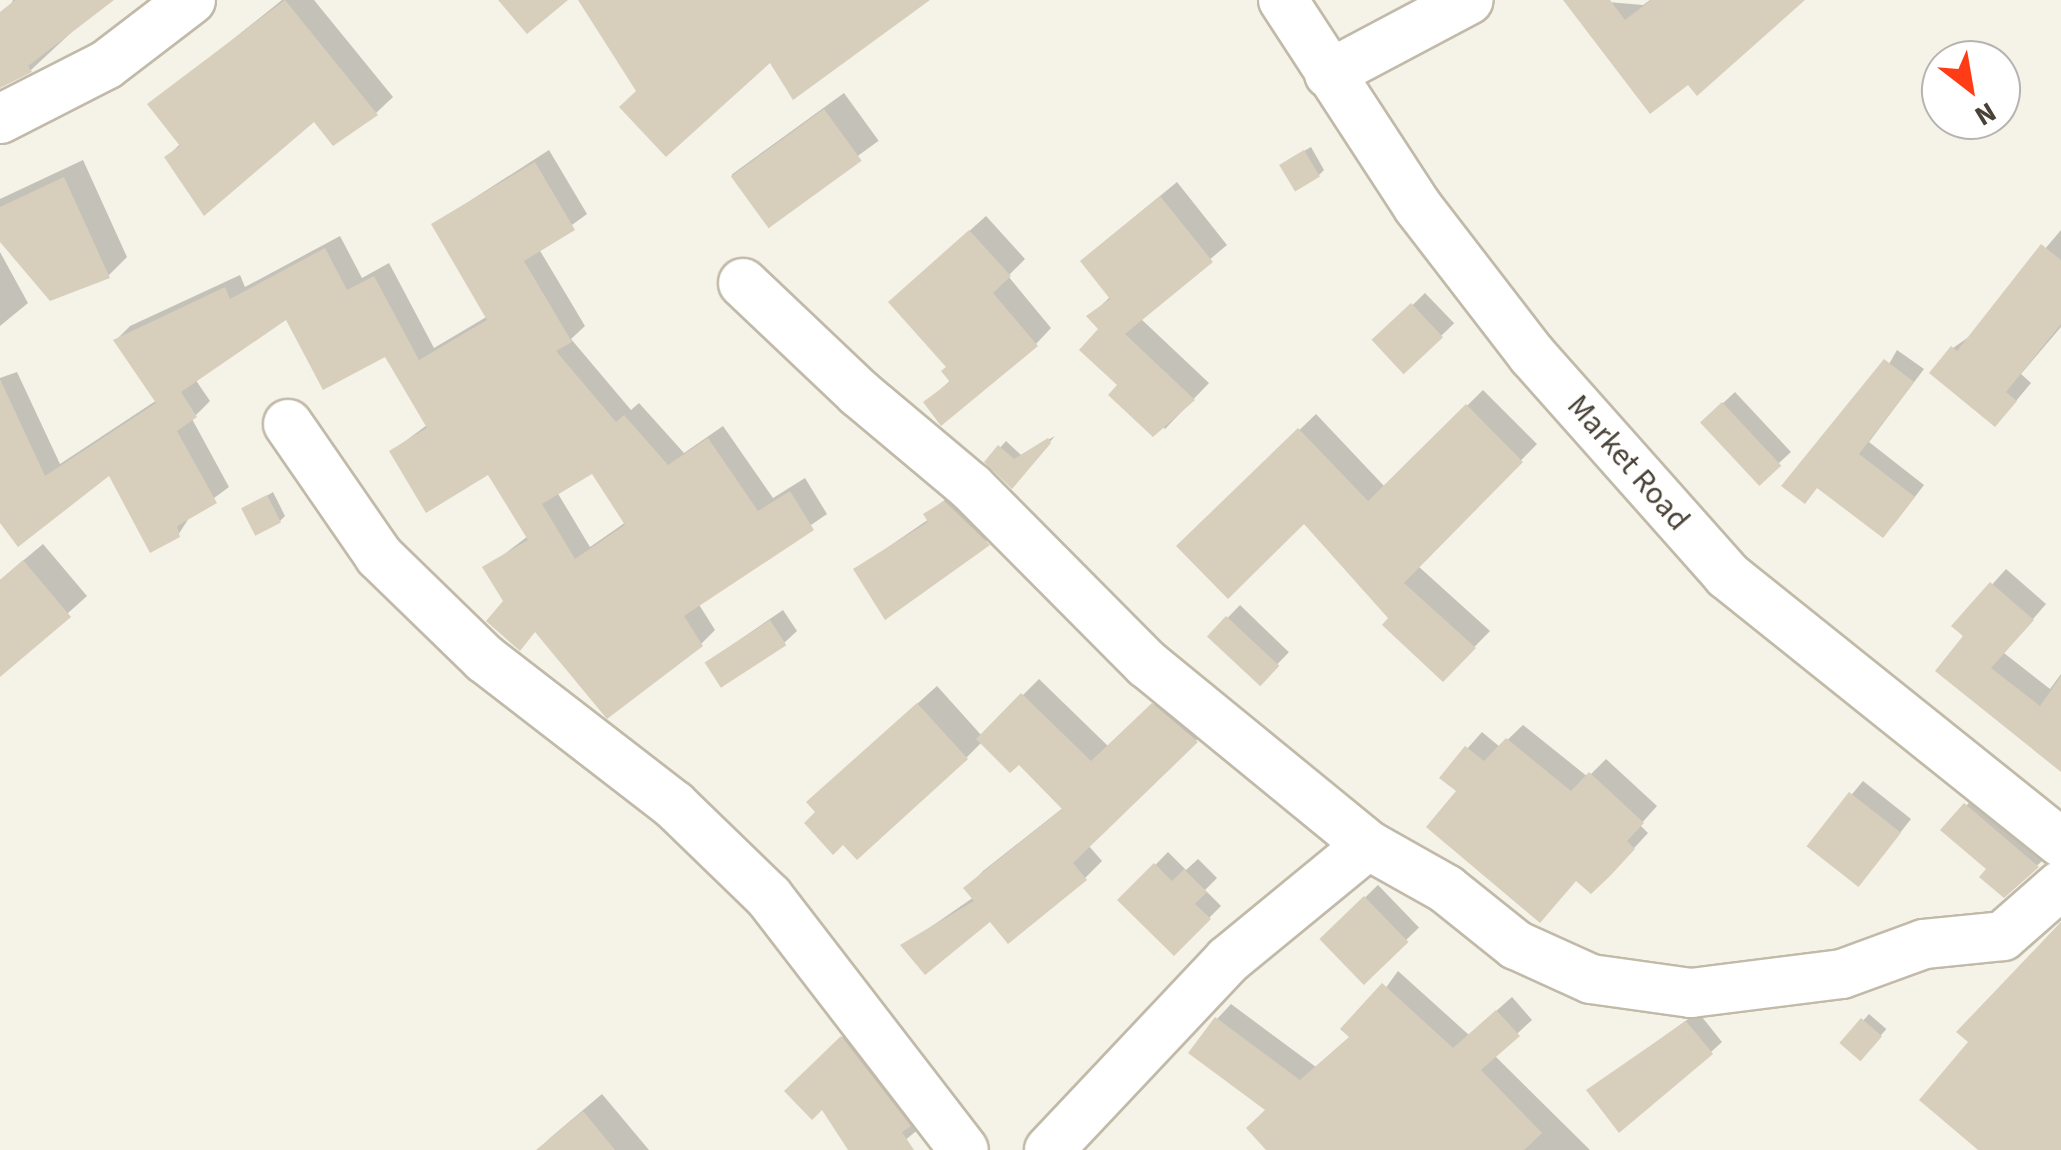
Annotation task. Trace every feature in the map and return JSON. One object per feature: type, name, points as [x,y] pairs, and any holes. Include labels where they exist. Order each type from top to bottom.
[{"type":"street","points":[[0,119],[106,64],[191,0]]},
{"type":"street","name":"Market Road","points":[[1283,0],[1418,208],[1532,355],[1727,575],[2061,843]]},
{"type":"street","points":[[1329,74],[1469,0]]},
{"type":"street","points":[[743,282],[859,393],[971,486],[1147,664],[1368,845],[1446,889],[1516,944],[1591,979],[1691,993],[1842,974],[1924,944],[2003,936],[2061,884]]},
{"type":"street","points":[[288,424],[379,556],[485,659],[674,805],[769,897],[964,1150]]},
{"type":"street","points":[[1049,1150],[1228,960],[1368,845]]},
{"type":"building","points":[[15,0],[114,0],[28,66],[32,72],[0,88],[0,12]]},
{"type":"building","points":[[285,0],[378,115],[333,146],[314,122],[204,216],[164,157],[180,146],[147,104]]},
{"type":"building","points":[[498,0],[568,0],[527,34]]},
{"type":"building","points":[[578,0],[930,0],[793,100],[770,63],[666,157],[619,107],[636,91]]},
{"type":"building","points":[[1563,0],[1610,0],[1625,20],[1651,0],[1805,0],[1697,96],[1688,85],[1650,114]]},
{"type":"building","points":[[824,109],[862,161],[769,228],[731,177]]},
{"type":"building","points":[[1304,150],[1320,177],[1295,192],[1279,165]]},
{"type":"building","points":[[535,162],[575,230],[524,261],[572,342],[556,351],[616,422],[624,415],[668,465],[708,438],[758,511],[790,491],[814,530],[684,616],[703,646],[607,719],[535,632],[520,651],[486,621],[503,601],[482,567],[528,540],[488,475],[426,513],[389,451],[427,428],[385,357],[323,390],[286,320],[181,392],[197,417],[177,431],[217,503],[177,526],[180,537],[150,553],[109,476],[18,547],[0,523],[0,379],[45,476],[156,403],[113,340],[225,287],[230,299],[325,248],[347,290],[374,276],[419,360],[487,320],[431,224]],"holes":[[[592,474],[625,525],[575,559],[542,504]]]},
{"type":"building","points":[[64,177],[110,278],[50,301],[0,242],[0,207]]},
{"type":"building","points":[[1160,196],[1213,262],[1125,334],[1195,400],[1153,437],[1108,395],[1117,385],[1079,350],[1098,329],[1086,316],[1110,299],[1080,261]]},
{"type":"building","points":[[969,230],[1011,276],[993,293],[1038,346],[941,426],[923,402],[950,382],[941,371],[946,367],[888,302]]},
{"type":"building","points":[[2041,244],[2061,260],[2061,324],[2006,392],[2017,401],[1995,427],[1929,373],[1951,346],[1957,351]]},
{"type":"building","points":[[1411,303],[1443,337],[1404,374],[1372,340]]},
{"type":"building","points":[[1884,359],[1914,382],[1859,454],[1915,497],[1883,538],[1817,488],[1805,504],[1781,486]]},
{"type":"building","points":[[1722,402],[1781,466],[1759,486],[1700,422]]},
{"type":"building","points":[[1466,404],[1523,462],[1404,583],[1476,648],[1443,682],[1382,625],[1388,618],[1304,524],[1228,599],[1176,546],[1298,428],[1368,501]]},
{"type":"building","points":[[1048,438],[1051,443],[1012,489],[984,462],[998,445],[1014,459]]},
{"type":"building","points":[[267,495],[281,523],[255,536],[241,508]]},
{"type":"building","points":[[944,501],[990,545],[885,620],[853,569],[928,522],[923,514]]},
{"type":"building","points":[[23,560],[71,617],[0,677],[0,580]]},
{"type":"building","points":[[1990,582],[2034,620],[1991,668],[2040,706],[2061,676],[2061,772],[1935,671],[1963,636],[1951,626]]},
{"type":"building","points":[[1226,616],[1279,666],[1260,686],[1207,636]]},
{"type":"building","points":[[770,620],[786,645],[721,688],[705,662]]},
{"type":"building","points":[[1021,693],[1091,761],[1152,703],[1198,742],[1073,863],[1087,880],[1008,944],[990,922],[925,975],[900,945],[974,901],[963,888],[1062,809],[1019,765],[1010,773],[976,739]]},
{"type":"building","points":[[917,703],[968,759],[857,860],[843,845],[833,855],[804,823],[815,812],[806,802]]},
{"type":"building","points":[[1506,738],[1571,791],[1589,772],[1644,823],[1627,841],[1635,849],[1609,877],[1591,894],[1576,881],[1540,923],[1426,827],[1456,791],[1439,778],[1465,746],[1484,761]]},
{"type":"building","points":[[1849,792],[1901,833],[1859,887],[1807,846]]},
{"type":"building","points":[[1964,803],[2039,867],[2004,898],[1979,877],[1986,869],[1940,830]]},
{"type":"building","points":[[1154,863],[1172,881],[1184,869],[1207,892],[1195,904],[1211,919],[1174,956],[1117,900]]},
{"type":"building","points":[[1364,896],[1408,942],[1364,985],[1319,939]]},
{"type":"building","points":[[2061,922],[2061,1150],[1978,1150],[1919,1100],[1968,1042],[1956,1032]]},
{"type":"building","points":[[1382,983],[1453,1048],[1496,1010],[1520,1036],[1481,1070],[1542,1133],[1524,1150],[1266,1150],[1246,1128],[1265,1110],[1188,1053],[1215,1017],[1300,1080],[1349,1037],[1340,1029]]},
{"type":"building","points":[[1861,1018],[1882,1036],[1860,1061],[1839,1043]]},
{"type":"building","points":[[1686,1021],[1713,1054],[1619,1133],[1586,1090]]},
{"type":"building","points":[[841,1036],[911,1126],[902,1132],[914,1150],[848,1150],[822,1110],[812,1120],[784,1091]]},
{"type":"building","points":[[583,1111],[615,1150],[536,1150]]}]
